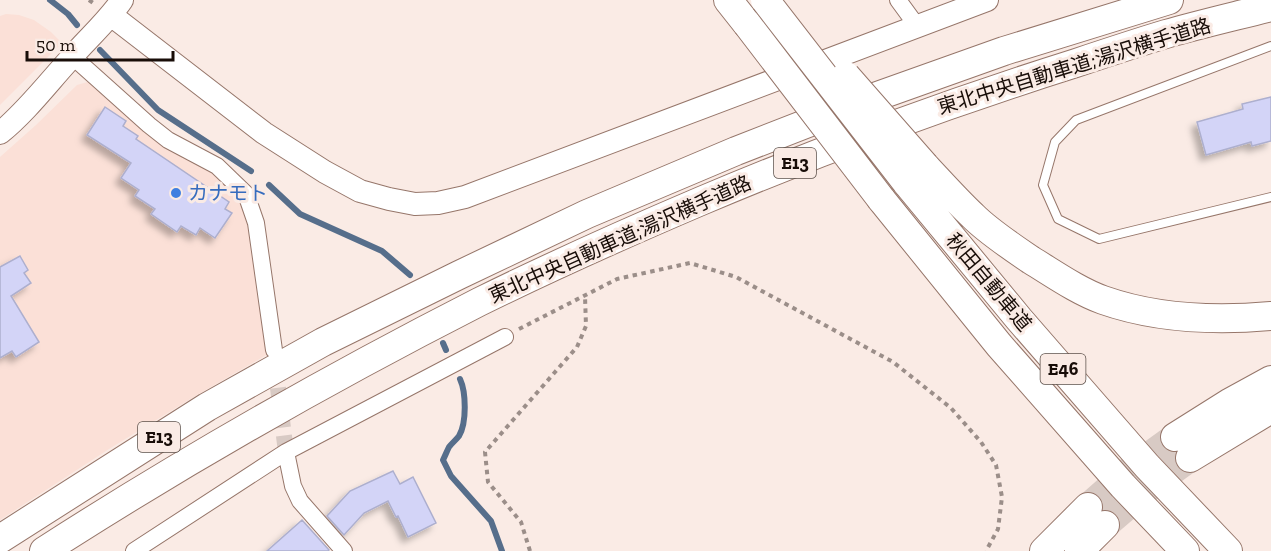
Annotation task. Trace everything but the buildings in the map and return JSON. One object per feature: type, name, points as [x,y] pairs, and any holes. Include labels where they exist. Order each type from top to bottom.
[{"type":"highway","name":"秋田自動車道","points":[[728,0],[881,199],[999,345],[1123,486],[1185,551]]},
{"type":"highway","name":"秋田自動車道","points":[[765,0],[915,174],[1019,319],[1139,458],[1227,551]]},
{"type":"highway","points":[[775,0],[875,109],[915,174],[1020,252],[1062,279],[1102,299],[1148,312],[1191,318],[1237,319],[1271,316]]},
{"type":"highway","name":"東北中央自動車道;湯沢横手道路","points":[[0,539],[207,407],[314,348],[587,214],[736,151],[872,98],[1004,51],[1168,0]]},
{"type":"highway","name":"東北中央自動車道;湯沢横手道路","points":[[44,551],[229,439],[342,375],[480,302],[607,242],[763,175],[906,119],[1167,34],[1271,7]]},
{"type":"highway","points":[[881,199],[960,309],[1026,390],[1168,551]]},
{"type":"highway","points":[[1271,380],[1229,403],[1182,447],[1271,409]]},
{"type":"highway","points":[[1044,551],[1096,516],[1079,551]]},
{"type":"street","points":[[898,0],[917,26]]},
{"type":"street","points":[[0,133],[15,121],[116,8],[264,133],[325,172],[360,191],[389,200],[415,204],[438,202],[465,196],[987,0]]},
{"type":"street","points":[[72,56],[148,125],[168,140],[217,166],[246,194],[256,223],[274,350]]},
{"type":"street","points":[[134,551],[286,452],[505,337]]},
{"type":"street","points":[[286,452],[293,486],[300,501],[344,551]]},
{"type":"lane","points":[[1271,46],[1076,120],[1055,142],[1043,185],[1058,219],[1099,239],[1271,197]]},
{"type":"path","points":[[505,337],[617,279],[690,263],[736,277],[893,362],[951,408],[981,442],[996,465],[1002,497],[998,529],[986,551]]},
{"type":"path","points":[[530,551],[521,522],[488,482],[485,452],[577,347],[586,326],[585,296]]},
{"type":"shaded area","points":[[6,14],[34,20],[62,43],[0,105],[0,16]]},
{"type":"shaded area","points":[[91,81],[213,170],[248,211],[270,353],[109,449],[0,520],[0,157],[77,85]]},
{"type":"waterway","points":[[50,0],[68,14],[77,25]]},
{"type":"waterway","points":[[100,50],[158,110],[251,171]]},
{"type":"waterway","points":[[269,185],[300,214],[382,251],[410,275]]},
{"type":"waterway","points":[[443,343],[446,350]]},
{"type":"waterway","points":[[460,379],[464,399],[462,430],[449,447],[443,460],[451,476],[491,521],[502,551]]},
{"type":"tunnel","points":[[275,364],[286,452]]},
{"type":"tunnel","points":[[1088,507],[1131,469],[1175,437]]},
{"type":"tunnel","points":[[1105,525],[1146,490],[1190,458]]},
{"type":"place","name":"カナモト","points":[[176,193]]}]
